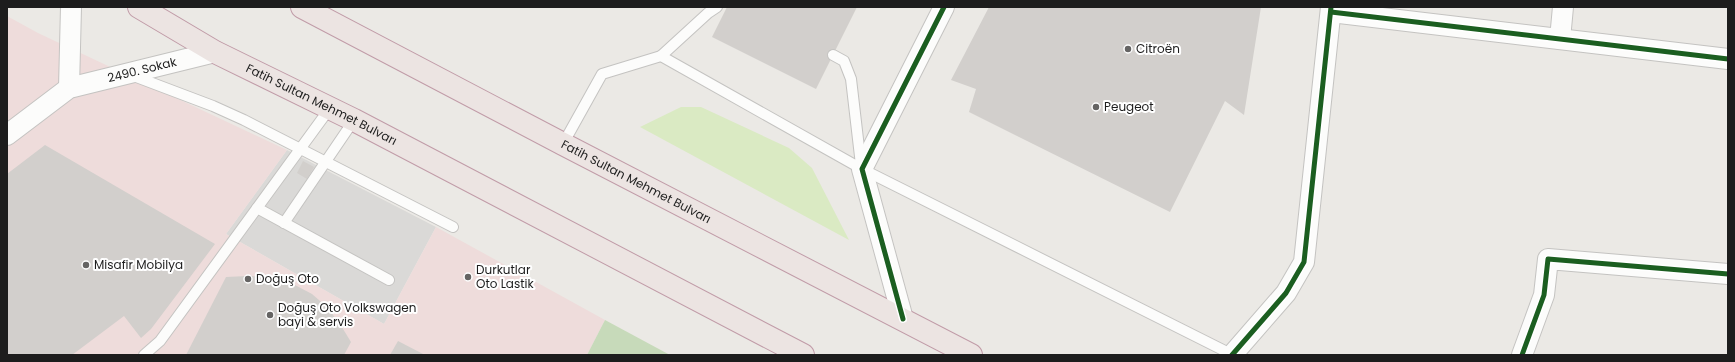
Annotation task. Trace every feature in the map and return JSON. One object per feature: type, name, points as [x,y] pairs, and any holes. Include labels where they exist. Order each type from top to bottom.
[{"type":"highway","name":"Fatih Sultan Mehmet Bulvarı","points":[[140,7],[215,52],[354,120],[802,355]]},
{"type":"highway","name":"Fatih Sultan Mehmet Bulvarı","points":[[302,7],[971,355]]},
{"type":"street","points":[[69,88],[71,7]]},
{"type":"street","points":[[902,319],[862,169],[944,7]]},
{"type":"street","points":[[1560,39],[1563,7]]},
{"type":"street","points":[[1233,355],[1286,293],[1304,262],[1331,10],[1728,59]]},
{"type":"street","name":"2490. Sokak","points":[[7,135],[69,88],[215,52]]},
{"type":"street","points":[[1522,355],[1544,295],[1548,259],[1728,274]]},
{"type":"lane","points":[[563,144],[602,74],[661,56],[708,13],[717,7]]},
{"type":"lane","points":[[833,55],[844,61],[851,79],[862,169]]},
{"type":"lane","points":[[661,56],[862,169],[1233,355]]},
{"type":"lane","points":[[127,74],[213,106],[453,226]]},
{"type":"lane","points":[[144,355],[160,341],[330,108]]},
{"type":"lane","points":[[284,223],[354,120]]},
{"type":"lane","points":[[257,208],[388,280]]},
{"type":"shaded area","points":[[7,16],[38,33],[287,150],[226,234],[384,324],[436,227],[605,320],[587,355],[7,355]]},
{"type":"shaded area","points":[[287,150],[436,227],[384,324],[226,234]]},
{"type":"green space","points":[[681,107],[701,107],[789,148],[812,168],[849,240],[640,127]]},
{"type":"green space","points":[[605,320],[670,355],[587,355]]},
{"type":"building","points":[[727,7],[857,7],[816,89],[712,37]]},
{"type":"building","name":"Peugeot","points":[[989,7],[1261,7],[1244,115],[1225,101],[1170,212],[969,112],[976,89],[951,80]]},
{"type":"building","name":"Misafir Mobilya","points":[[45,145],[215,244],[151,329],[141,338],[124,316],[72,355],[7,355],[7,174]]},
{"type":"building","points":[[303,161],[314,167],[307,179],[297,173]]},
{"type":"building","name":"Doğuş Oto Volkswagen bayi & servis","points":[[226,277],[272,277],[293,284],[312,294],[327,307],[351,342],[344,355],[186,355]]},
{"type":"building","points":[[398,341],[425,355],[390,355]]},
{"type":"cycle path","points":[[903,319],[862,169],[944,7]]},
{"type":"cycle path","points":[[1232,355],[1286,293],[1304,262],[1331,7]]},
{"type":"cycle path","points":[[1331,12],[1728,59]]},
{"type":"cycle path","points":[[1522,355],[1544,295],[1548,259],[1728,274]]},
{"type":"place","name":"Citroën","points":[[1128,49]]},
{"type":"place","name":"Peugeot","points":[[1096,107]]},
{"type":"place","name":"Misafir Mobilya","points":[[86,265]]},
{"type":"place","name":"Durkutlar Oto Lastik","points":[[468,277]]},
{"type":"place","name":"Doğuş Oto","points":[[248,279]]},
{"type":"place","name":"Doğuş Oto Volkswagen bayi & servis","points":[[270,315]]}]
